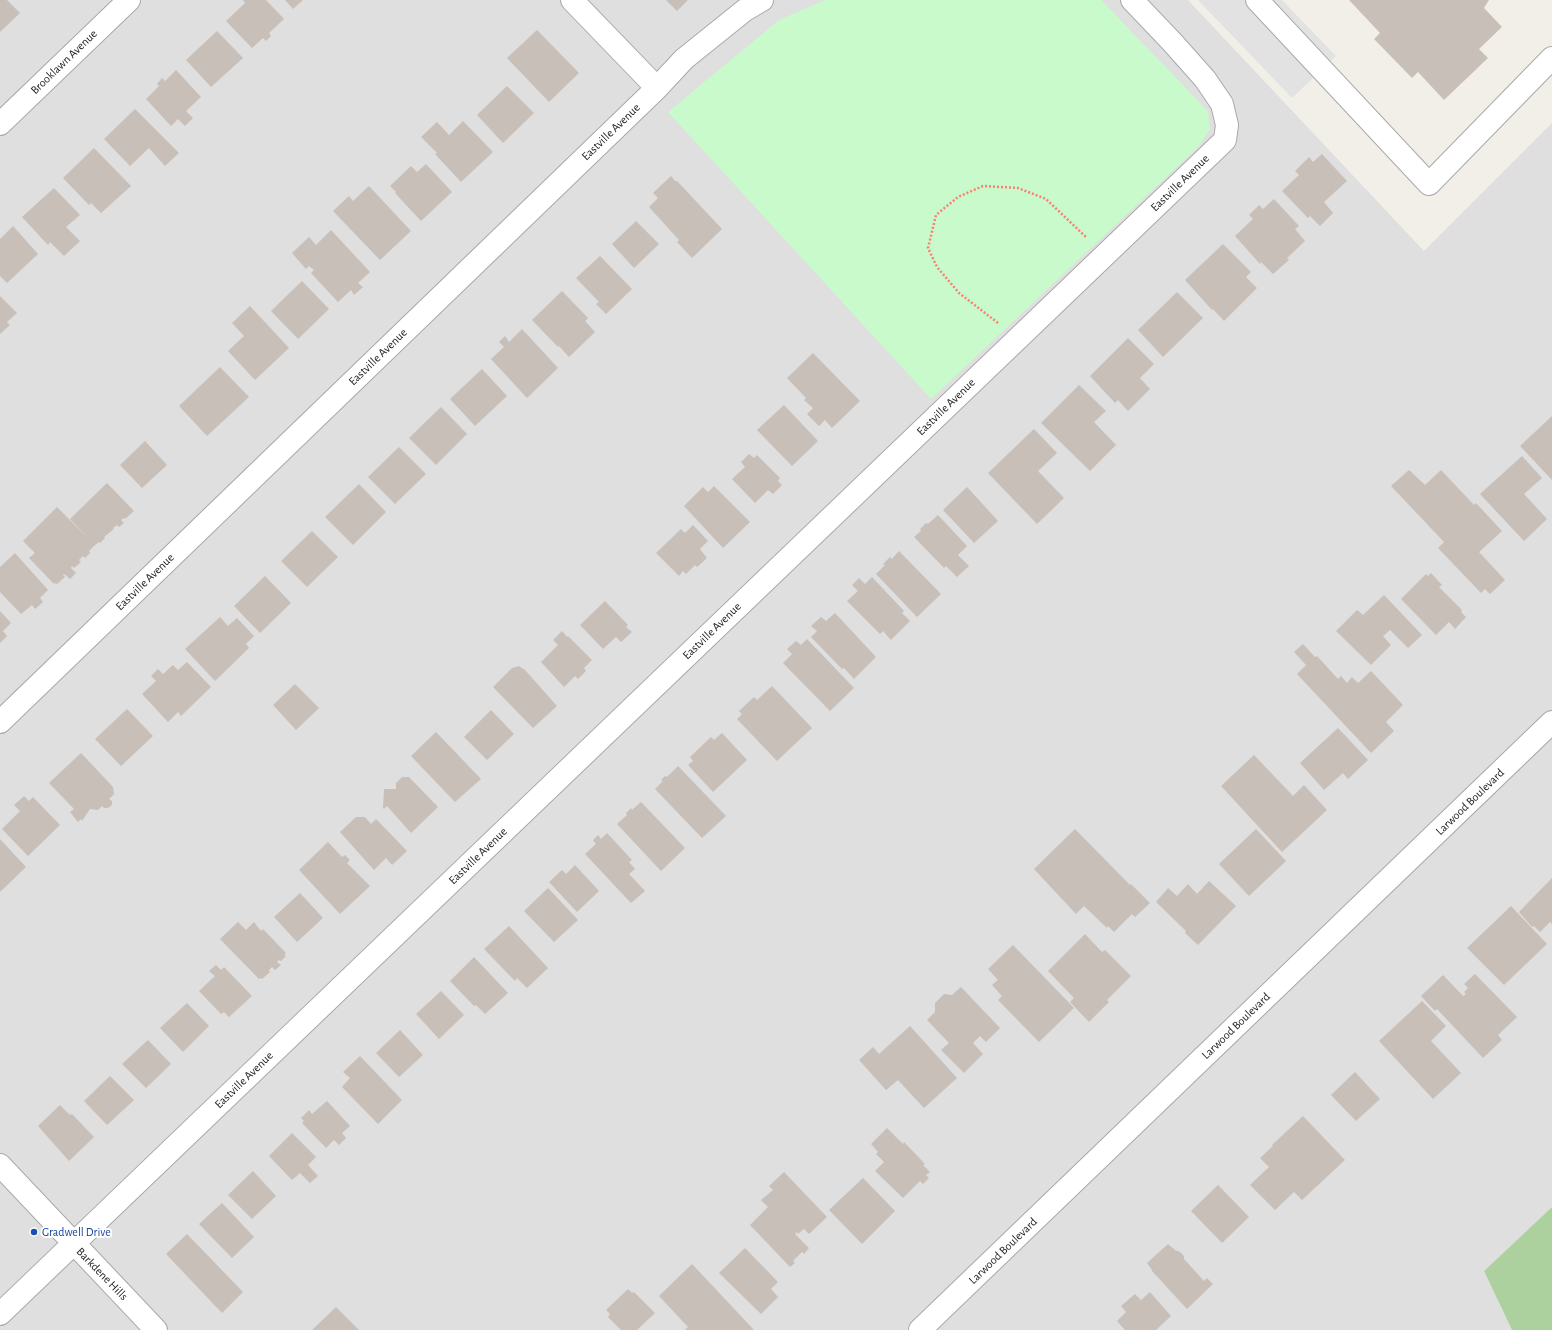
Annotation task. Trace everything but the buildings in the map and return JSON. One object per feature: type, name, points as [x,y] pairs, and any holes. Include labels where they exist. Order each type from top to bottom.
[{"type":"street","name":"Brooklawn Avenue","points":[[0,124],[129,0]]},
{"type":"street","points":[[572,0],[657,88]]},
{"type":"street","name":"Eastville Avenue","points":[[0,722],[657,88],[684,59],[745,10],[762,0]]},
{"type":"street","name":"Eastville Avenue","points":[[74,1244],[1225,140],[1227,125],[1222,104],[1205,79],[1132,0]]},
{"type":"street","points":[[1257,0],[1429,184],[1552,58]]},
{"type":"street","name":"Larwood Boulevard","points":[[920,1330],[1552,722]]},
{"type":"street","name":"Barkdene Hills","points":[[0,1165],[156,1330]]},
{"type":"street","points":[[0,1314],[74,1244]]},
{"type":"path","points":[[1018,338],[960,293],[937,267],[928,248],[936,216],[958,198],[983,186],[1018,188],[1046,199],[1105,254]]},
{"type":"shaded area","points":[[0,0],[1188,0],[1424,251],[1552,123],[1552,1207],[1484,1271],[1512,1330],[0,1330]]},
{"type":"shaded area","points":[[1198,0],[1282,0],[1336,56],[1292,98]]},
{"type":"green space","points":[[825,0],[1101,0],[1208,111],[1210,129],[1198,147],[931,399],[668,112],[779,20]]},
{"type":"green space","points":[[1552,1207],[1552,1330],[1512,1330],[1484,1271]]},
{"type":"place","name":"Gradwell Drive","points":[[34,1232]]}]
